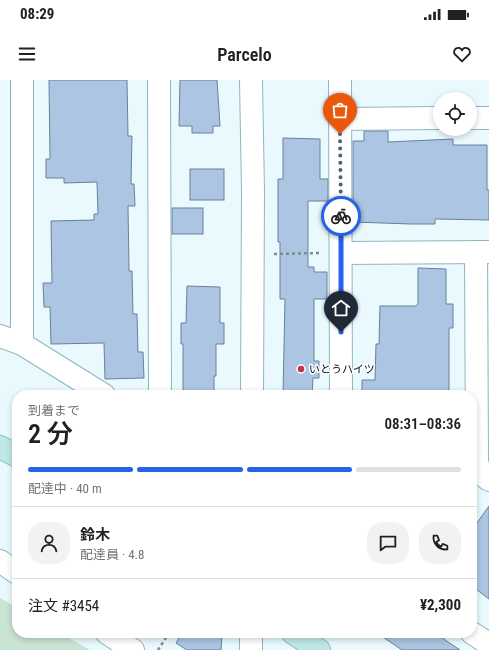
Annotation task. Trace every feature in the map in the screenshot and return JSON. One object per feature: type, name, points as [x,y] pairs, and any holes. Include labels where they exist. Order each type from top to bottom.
[{"type":"main road","points":[[0,447],[12,453]]},
{"type":"main road","points":[[301,638],[319,650]]},
{"type":"street","points":[[22,80],[22,344]]},
{"type":"street","points":[[159,80],[160,390]]},
{"type":"street","points":[[251,80],[253,192],[252,390]]},
{"type":"street","points":[[340,80],[341,390]]},
{"type":"street","points":[[340,119],[433,118]]},
{"type":"street","points":[[477,118],[489,118]]},
{"type":"street","points":[[341,253],[482,252],[477,427]]},
{"type":"street","points":[[0,336],[22,344],[96,390]]},
{"type":"street","points":[[477,464],[481,474],[489,480]]},
{"type":"street","points":[[0,561],[12,569]]},
{"type":"street","points":[[477,636],[489,644]]},
{"type":"street","points":[[115,638],[133,650]]},
{"type":"street","points":[[251,638],[251,650]]},
{"type":"path","points":[[267,254],[341,253]]},
{"type":"path","points":[[158,650],[166,638]]},
{"type":"green space","points":[[0,598],[12,605],[12,638],[69,638],[90,650],[0,650]]},
{"type":"building","points":[[49,80],[127,80],[128,136],[132,136],[131,184],[134,184],[135,206],[128,206],[129,271],[132,271],[133,314],[137,314],[138,352],[143,352],[144,378],[105,379],[104,343],[51,344],[50,307],[44,307],[43,283],[52,283],[51,221],[94,220],[94,214],[98,214],[97,182],[64,183],[64,178],[46,178],[46,159],[50,159]]},
{"type":"building","points":[[180,80],[217,80],[220,126],[213,126],[213,133],[192,133],[192,126],[179,126]]},
{"type":"building","points":[[364,131],[388,131],[388,142],[453,139],[453,145],[487,145],[489,220],[435,219],[435,224],[353,222],[353,141],[364,141]]},
{"type":"building","points":[[283,138],[320,139],[320,179],[328,179],[328,201],[308,201],[308,267],[314,267],[314,272],[327,272],[327,299],[314,299],[314,361],[319,361],[319,378],[313,378],[312,390],[283,390],[285,299],[280,299],[280,242],[278,242],[278,179],[283,179]]},
{"type":"building","points":[[190,169],[224,169],[224,200],[190,200]]},
{"type":"building","points":[[172,208],[203,208],[203,234],[172,234]]},
{"type":"building","points":[[418,268],[446,269],[446,304],[453,304],[453,328],[449,328],[449,390],[362,390],[362,380],[375,380],[376,344],[379,344],[380,306],[416,306],[418,304]]},
{"type":"building","points":[[187,286],[220,287],[220,323],[224,323],[224,344],[216,344],[216,376],[214,376],[214,390],[183,390],[183,344],[181,344],[181,323],[186,323]]},
{"type":"building","points":[[489,506],[489,599],[477,590],[477,523]]},
{"type":"building","points":[[179,638],[222,638],[221,650],[187,650],[176,643]]},
{"type":"building","points":[[384,638],[442,638],[460,650],[402,650]]},
{"type":"way so far","points":[[340,134],[341,216]]},
{"type":"place","name":"いとうハイツ","points":[[301,369]]},
{"type":"route","points":[[341,216],[341,332]]}]
